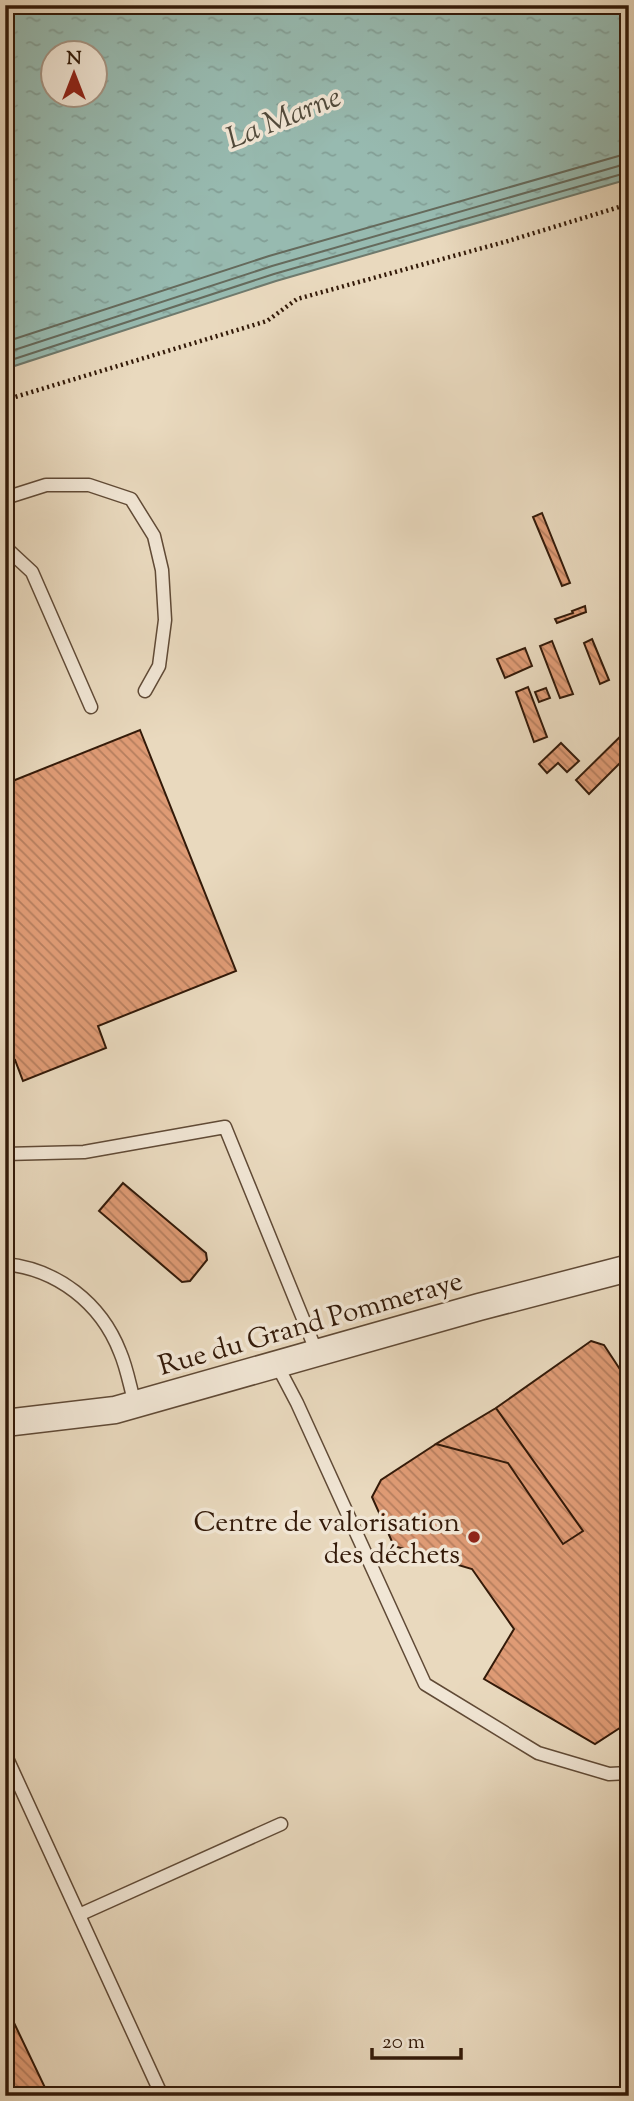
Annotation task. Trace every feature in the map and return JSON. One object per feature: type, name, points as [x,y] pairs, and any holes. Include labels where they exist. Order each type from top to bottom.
[{"type":"street","name":"Rue du Grand Pommeraye","points":[[5,1423],[115,1410],[629,1268]]},
{"type":"lane","points":[[5,498],[46,485],[89,485],[131,499],[153,536],[162,570],[165,620],[159,666],[145,691]]},
{"type":"lane","points":[[5,547],[32,572],[91,708]]},
{"type":"lane","points":[[5,1154],[83,1152],[225,1127],[317,1353]]},
{"type":"lane","points":[[5,1264],[41,1270],[69,1286],[90,1306],[107,1326],[120,1352],[135,1404]]},
{"type":"lane","points":[[277,1365],[297,1403],[425,1684],[538,1753],[609,1774],[629,1773]]},
{"type":"lane","points":[[5,1754],[162,2096]]},
{"type":"lane","points":[[80,1914],[281,1824]]},
{"type":"path","points":[[5,400],[267,321],[297,299],[508,241],[629,204]]},
{"type":"water","name":"La Marne","points":[[5,5],[629,5],[629,179],[276,281],[5,369]]},
{"type":"building","points":[[542,513],[570,583],[562,586],[533,517]]},
{"type":"building","points":[[585,606],[586,612],[557,623],[555,619]]},
{"type":"building","points":[[592,639],[609,680],[600,684],[584,643]]},
{"type":"building","points":[[552,641],[573,694],[560,698],[540,646]]},
{"type":"building","points":[[525,648],[532,666],[505,678],[497,659]]},
{"type":"building","points":[[528,687],[547,737],[534,742],[516,692]]},
{"type":"building","points":[[546,688],[550,698],[539,702],[535,692]]},
{"type":"building","points":[[629,728],[629,754],[589,794],[576,780]]},
{"type":"building","points":[[140,730],[236,971],[98,1026],[106,1048],[23,1081],[15,1060],[5,1063],[5,784]]},
{"type":"building","points":[[561,743],[579,761],[567,772],[558,763],[547,773],[539,764]]},
{"type":"building","points":[[123,1183],[206,1253],[207,1260],[190,1281],[182,1282],[99,1211]]},
{"type":"building","name":"Centre de valorisation des déchets","points":[[591,1341],[604,1345],[629,1383],[629,1722],[595,1744],[484,1679],[514,1629],[472,1569],[394,1546],[372,1497],[381,1480],[436,1444],[508,1463],[563,1544],[583,1531],[496,1408]]},
{"type":"building","points":[[496,1408],[583,1531],[563,1544],[508,1463],[436,1444]]},
{"type":"building","points":[[5,2004],[49,2096],[5,2096]]},
{"type":"place","name":"Centre de valorisation des déchets","points":[[474,1537]]}]
